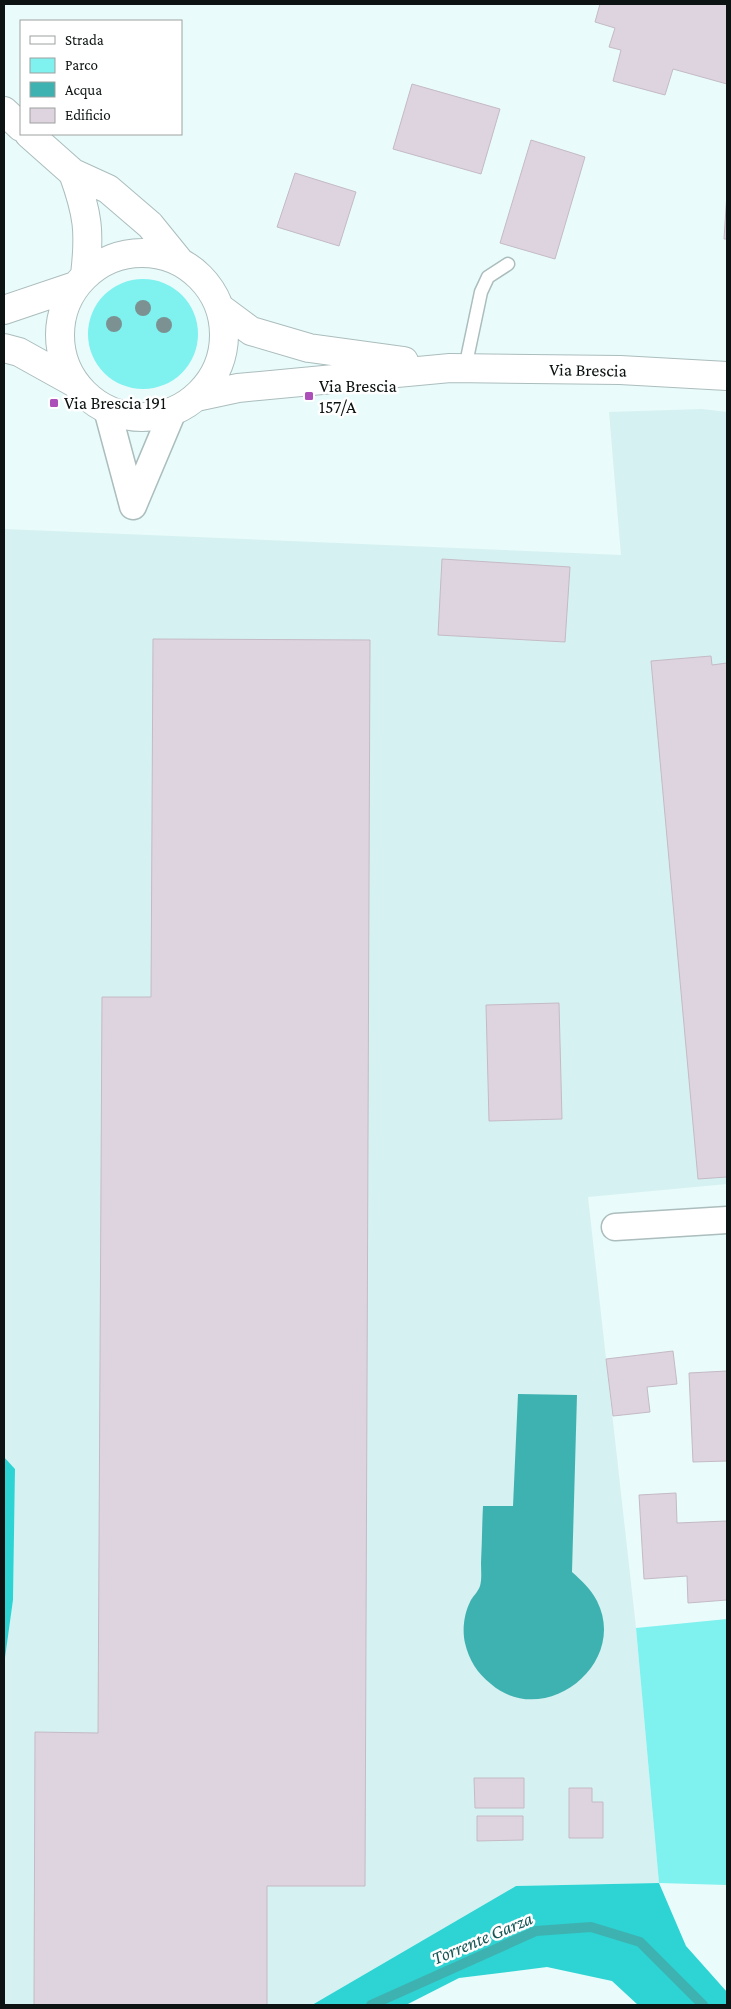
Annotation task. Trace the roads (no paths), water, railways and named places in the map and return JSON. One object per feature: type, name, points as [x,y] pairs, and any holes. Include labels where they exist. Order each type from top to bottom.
[{"type":"main road","points":[[4,111],[20,126]]},
{"type":"main road","points":[[30,135],[73,173],[108,189],[150,225],[180,262]]},
{"type":"main road","points":[[73,173],[85,206],[89,242],[80,281]]},
{"type":"main road","name":"Via Brescia","points":[[4,310],[80,281],[114,258],[130,254],[156,254],[180,262],[204,282],[220,308],[251,331],[309,348],[457,368]]},
{"type":"main road","name":"Via Brescia","points":[[73,382],[62,358],[59,333],[64,308],[80,281]]},
{"type":"main road","name":"Via Brescia","points":[[196,397],[216,371],[222,356],[224,340],[220,308]]},
{"type":"main road","name":"Via Brescia","points":[[4,348],[19,352],[73,382],[88,398],[107,410],[140,417],[157,416],[173,411],[196,397],[238,388],[457,368],[620,370],[727,376]]},
{"type":"street","points":[[107,410],[133,506],[173,411]]},
{"type":"street","points":[[615,1227],[727,1220]]},
{"type":"lane","points":[[457,368],[481,292],[488,277],[508,264]]},
{"type":"water","points":[[518,1394],[577,1395],[572,1572],[586,1585],[595,1597],[604,1625],[601,1647],[591,1667],[576,1683],[556,1695],[534,1699],[512,1696],[486,1680],[471,1661],[464,1633],[468,1607],[481,1583],[483,1506],[513,1506]]},
{"type":"waterway","name":"Torrente Garza","points":[[371,2005],[536,1931],[591,1927],[640,1942],[703,2005]]},
{"type":"place","name":"Via Brescia 157/A","points":[[309,396]]},
{"type":"place","name":"Via Brescia 191","points":[[54,403]]}]
